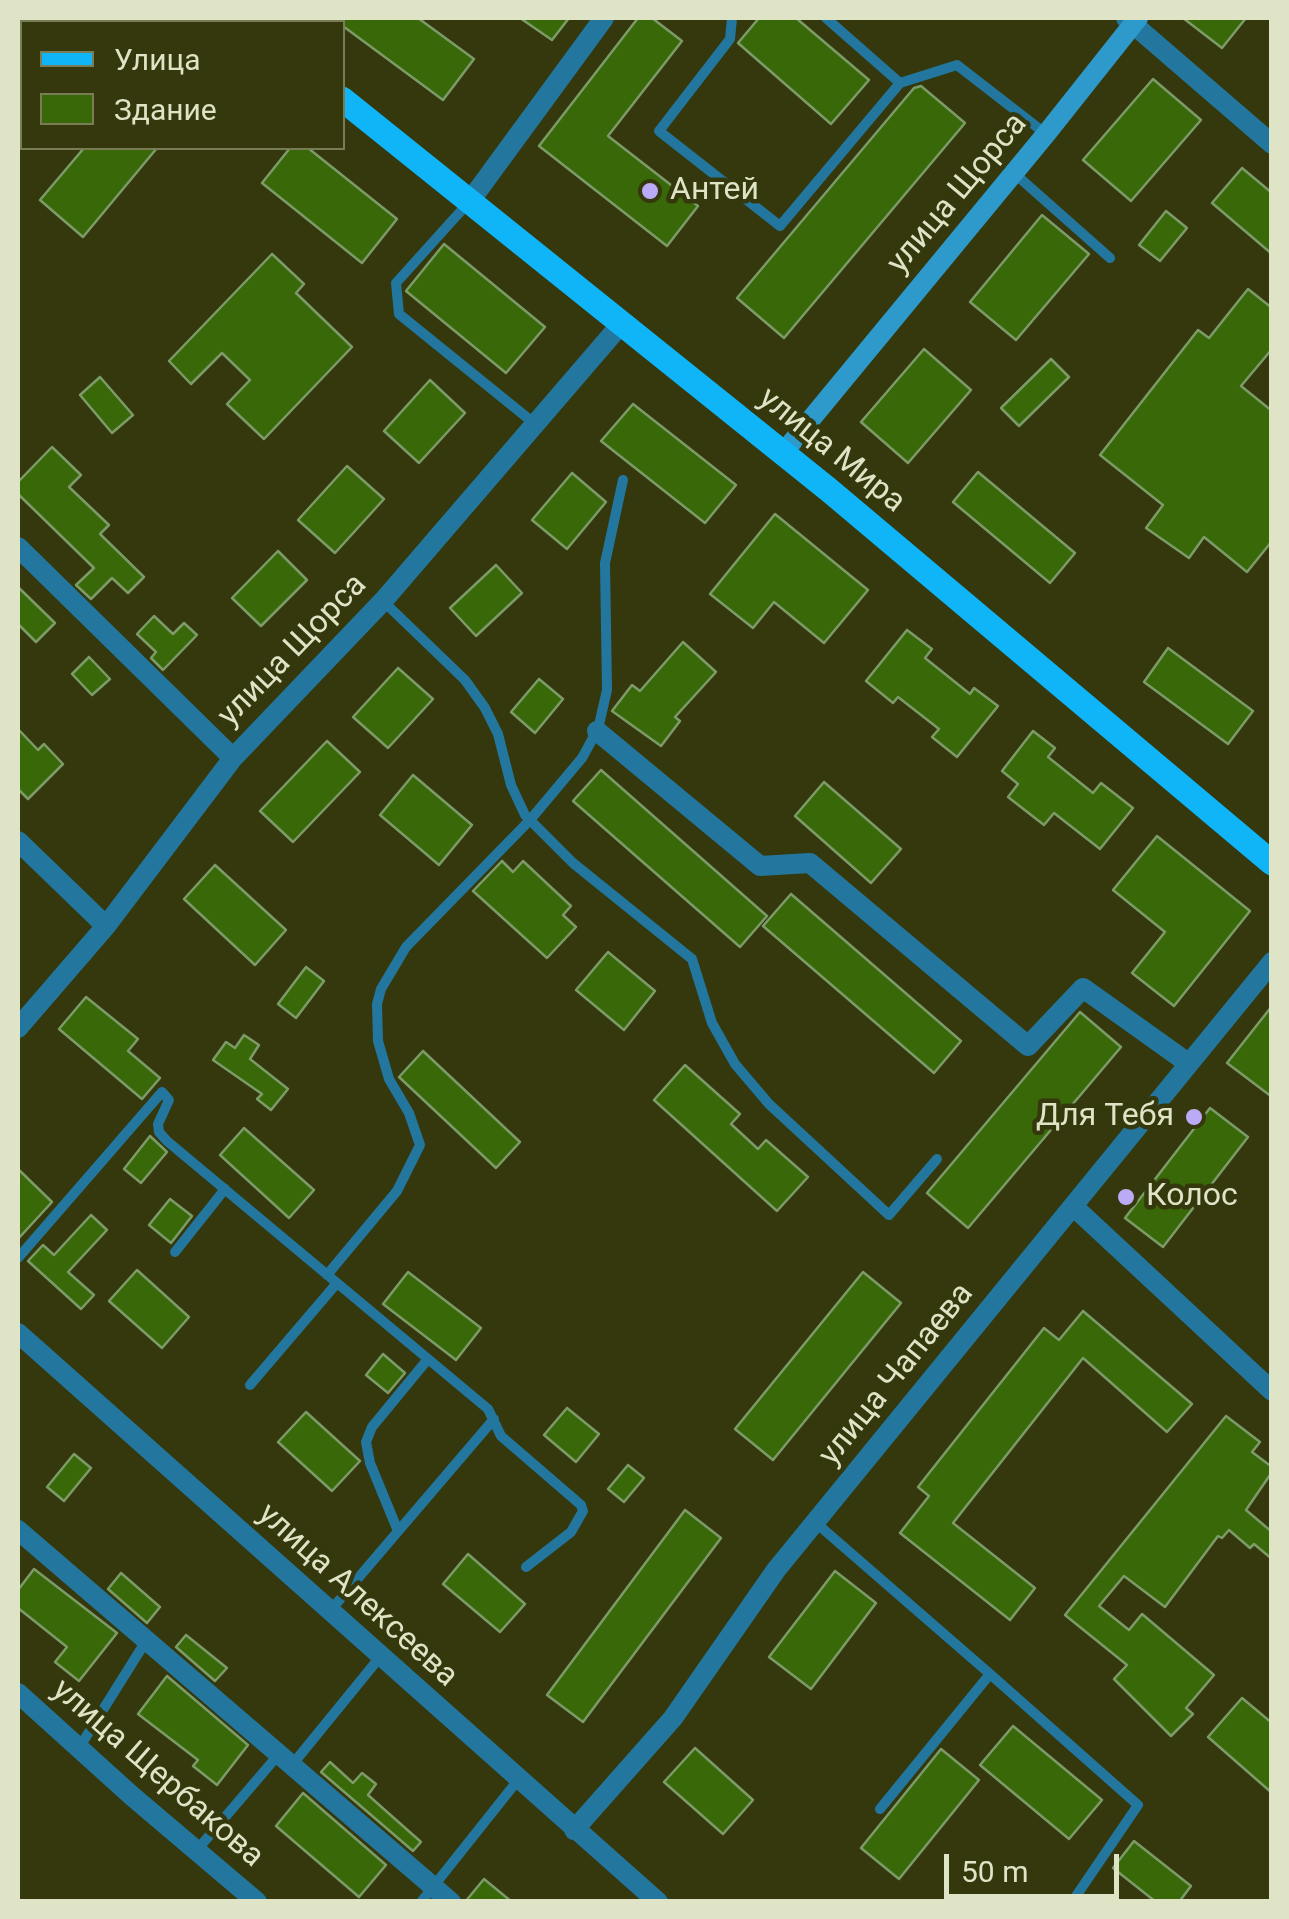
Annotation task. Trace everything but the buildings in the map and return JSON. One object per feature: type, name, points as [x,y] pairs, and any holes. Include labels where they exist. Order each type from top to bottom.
[{"type":"main road","name":"улица Мира","points":[[345,101],[783,452],[1272,863]]},
{"type":"street","points":[[470,201],[604,18]]},
{"type":"street","points":[[1132,20],[1272,144]]},
{"type":"street","name":"улица Щорса","points":[[783,452],[1046,134],[1132,20]]},
{"type":"street","name":"улица Щорса","points":[[18,1028],[106,926],[233,758],[383,602],[622,323]]},
{"type":"street","points":[[18,547],[233,758]]},
{"type":"street","points":[[597,731],[760,866],[810,863],[1028,1046],[1083,988],[1188,1063]]},
{"type":"street","points":[[18,841],[106,926]]},
{"type":"street","name":"улица Чапаева","points":[[574,1830],[672,1718],[776,1570],[1272,962]]},
{"type":"street","points":[[1073,1206],[1272,1391]]},
{"type":"street","name":"улица Алексеева","points":[[18,1334],[658,1902]]},
{"type":"street","points":[[18,1530],[285,1760],[427,1894],[452,1902]]},
{"type":"street","name":"улица Щербакова","points":[[18,1692],[258,1902]]},
{"type":"lane","points":[[732,18],[730,39],[659,131],[780,226],[900,83],[957,65],[1046,134]]},
{"type":"lane","points":[[826,18],[900,83]]},
{"type":"lane","points":[[1014,173],[1110,258]]},
{"type":"lane","points":[[470,201],[396,283],[399,314],[535,424]]},
{"type":"lane","points":[[327,1274],[398,1191],[420,1145],[409,1114],[389,1080],[378,1041],[377,1004],[382,989],[406,947],[530,820],[582,758],[597,731],[607,690],[605,563],[622,480]]},
{"type":"lane","points":[[383,602],[465,680],[485,708],[498,734],[510,785],[530,820],[613,896],[692,959],[712,1023],[735,1064],[769,1104],[890,1215],[936,1159]]},
{"type":"lane","points":[[18,1258],[162,1092],[170,1100],[158,1124],[159,1132],[488,1409],[501,1436],[581,1505],[578,1524],[561,1543],[526,1567]]},
{"type":"lane","points":[[175,1252],[225,1189]]},
{"type":"lane","points":[[250,1385],[337,1283]]},
{"type":"lane","points":[[398,1532],[370,1463],[366,1442],[372,1427],[428,1359]]},
{"type":"lane","points":[[330,1612],[494,1418]]},
{"type":"lane","points":[[815,1522],[1138,1805],[1072,1902]]},
{"type":"lane","points":[[79,1748],[146,1641]]},
{"type":"lane","points":[[197,1850],[380,1657]]},
{"type":"lane","points":[[880,1809],[990,1674]]},
{"type":"lane","points":[[427,1894],[518,1780]]},
{"type":"place","name":"Антей","points":[[650,191]]},
{"type":"place","name":"Для Тебя","points":[[1194,1117]]},
{"type":"place","name":"Колос","points":[[1126,1197]]}]
